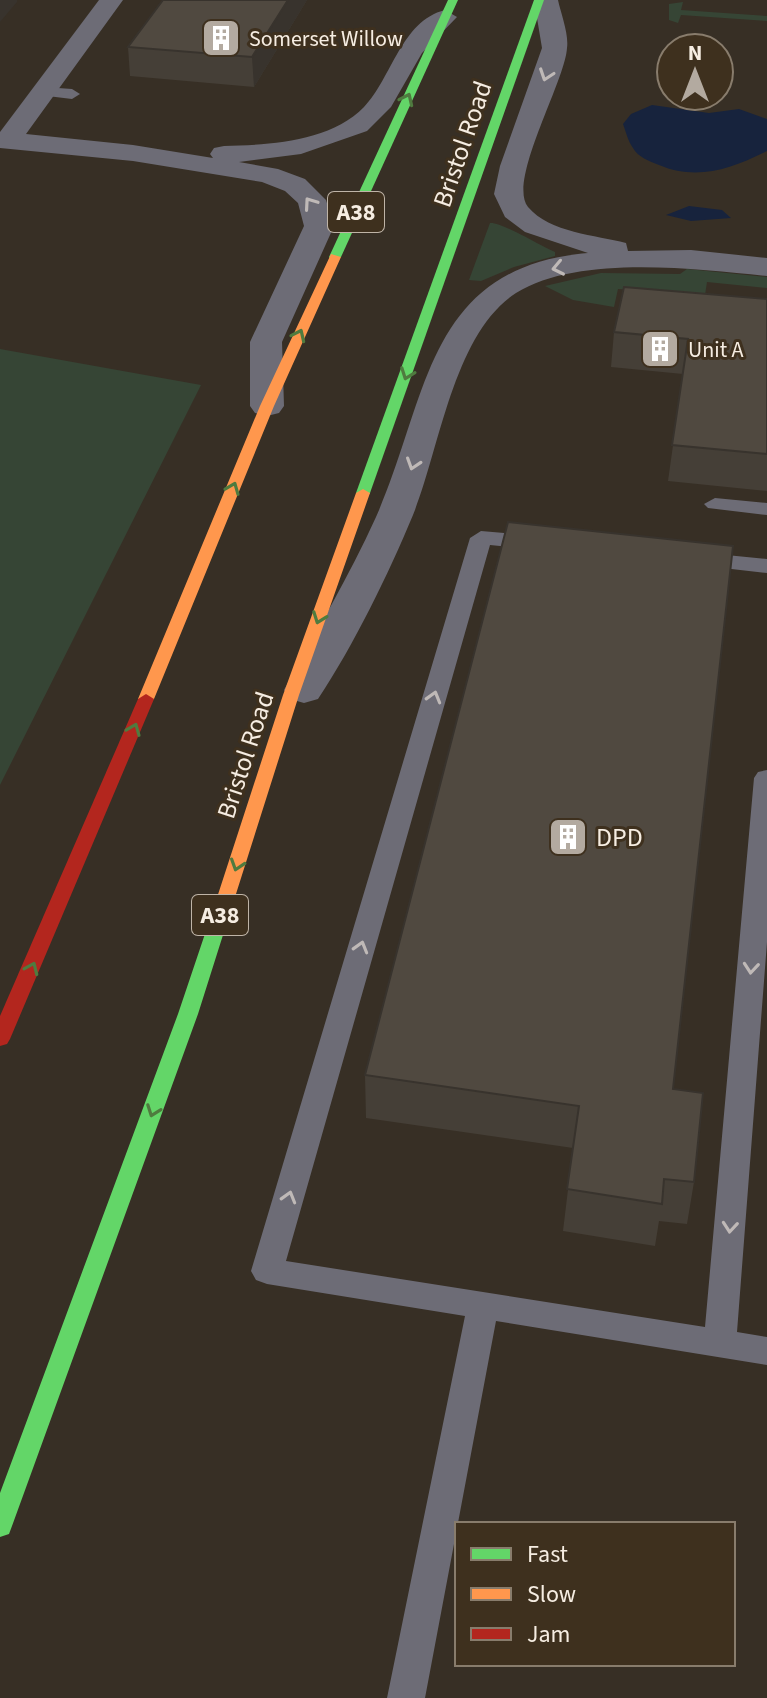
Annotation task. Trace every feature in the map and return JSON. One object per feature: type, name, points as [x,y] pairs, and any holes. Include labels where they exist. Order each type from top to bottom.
[{"type":"main road","name":"Bristol Road","points":[[0,1526],[188,1014],[274,750],[539,0]]},
{"type":"main road","name":"A38","points":[[0,1039],[89,837],[267,406],[449,8]]},
{"type":"street","points":[[4,141],[111,0]]},
{"type":"street","points":[[546,0],[555,48],[514,166],[508,194],[515,211],[535,226],[580,243],[767,267]]},
{"type":"street","points":[[133,153],[273,151],[346,131],[371,115],[413,48],[449,8]]},
{"type":"street","points":[[4,141],[133,153],[268,175],[295,185],[312,200],[319,226],[266,342],[267,406]]},
{"type":"street","points":[[274,750],[403,496],[435,394],[475,313],[503,288],[551,268],[600,262],[720,262]]},
{"type":"lane","points":[[44,92],[72,94]]},
{"type":"lane","points":[[715,504],[767,509]]},
{"type":"lane","points":[[560,545],[481,538],[267,1271],[767,1351]]},
{"type":"lane","points":[[672,557],[767,566]]},
{"type":"lane","points":[[720,1344],[767,778]]},
{"type":"lane","points":[[406,1698],[483,1306]]},
{"type":"green space","points":[[683,2],[681,10],[767,16],[767,21],[681,15],[678,23],[669,20],[669,4]]},
{"type":"green space","points":[[490,223],[503,226],[555,252],[555,256],[514,267],[481,281],[469,280]]},
{"type":"green space","points":[[687,269],[767,277],[767,288],[707,282],[705,295],[618,289],[614,307],[573,300],[545,286],[601,273],[680,274]]},
{"type":"green space","points":[[0,349],[201,385],[0,785]]},
{"type":"water","points":[[652,105],[655,105],[655,112],[709,113],[735,112],[739,109],[767,119],[767,151],[714,171],[673,170],[635,151],[623,124],[631,114]]},
{"type":"water","points":[[689,206],[722,210],[731,218],[691,221],[666,215]]},
{"type":"building","points":[[163,0],[288,0],[252,57],[128,47]]},
{"type":"building","points":[[624,287],[767,299],[767,454],[672,445],[688,339],[614,332]]},
{"type":"building","name":"DPD","points":[[508,522],[733,546],[673,1089],[703,1093],[694,1182],[664,1179],[662,1204],[567,1189],[579,1106],[365,1075]]},
{"type":"traffic: fast","points":[[335,257],[453,0]]},
{"type":"traffic: fast","points":[[363,493],[539,0]]},
{"type":"traffic: fast","points":[[0,1526],[188,1014],[220,916]]},
{"type":"traffic: slow","points":[[146,699],[267,406],[335,257]]},
{"type":"traffic: slow","points":[[220,916],[291,695],[363,493]]},
{"type":"traffic: jam","points":[[0,1039],[146,699]]},
{"type":"place","name":"Somerset Willow","points":[[221,38]]},
{"type":"place","name":"Unit A","points":[[660,349]]},
{"type":"place","name":"DPD","points":[[568,837]]}]
